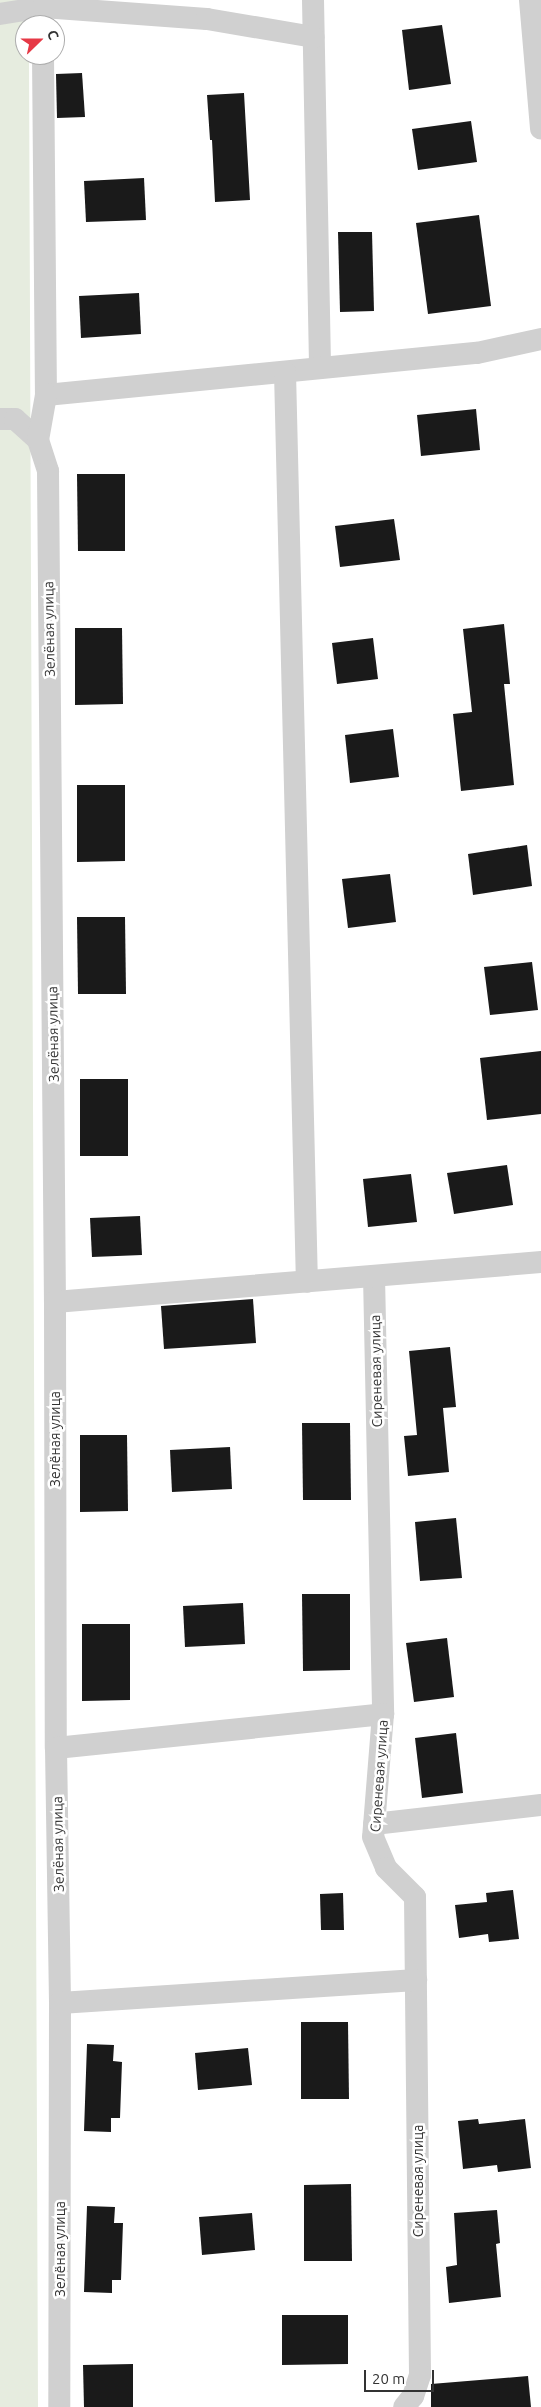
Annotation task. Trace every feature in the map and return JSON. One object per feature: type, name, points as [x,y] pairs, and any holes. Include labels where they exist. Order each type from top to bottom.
[{"type":"street","points":[[313,0],[320,368]]},
{"type":"street","points":[[530,0],[541,129]]},
{"type":"street","points":[[0,14],[43,11],[207,19],[314,37]]},
{"type":"street","points":[[38,440],[46,395],[43,65]]},
{"type":"street","points":[[46,395],[477,353],[541,339]]},
{"type":"street","points":[[285,372],[307,1282]]},
{"type":"street","points":[[0,419],[15,419],[38,440]]},
{"type":"street","name":"Зелёная улица","points":[[38,440],[48,471],[55,1302],[56,1748],[60,2003],[59,2407]]},
{"type":"street","points":[[55,1302],[541,1262]]},
{"type":"street","name":"Сиреневая улица","points":[[374,1276],[383,1714],[373,1837],[386,1868],[415,1897],[420,2375],[413,2396],[404,2407]]},
{"type":"street","points":[[56,1748],[383,1714]]},
{"type":"street","points":[[374,1824],[541,1805]]},
{"type":"street","points":[[60,2003],[416,1980]]},
{"type":"shaded area","points":[[0,0],[29,0],[29,15],[15,15],[15,65],[29,65],[38,2407],[0,2407]]},
{"type":"building","points":[[442,25],[451,84],[409,90],[402,30]]},
{"type":"building","points":[[82,73],[85,117],[57,118],[56,74]]},
{"type":"building","points":[[244,93],[250,200],[215,202],[212,140],[210,140],[207,95]]},
{"type":"building","points":[[471,121],[477,162],[418,170],[412,129]]},
{"type":"building","points":[[144,178],[146,220],[86,222],[84,181]]},
{"type":"building","points":[[479,215],[491,306],[428,314],[416,223]]},
{"type":"building","points":[[338,232],[372,232],[374,311],[340,312]]},
{"type":"building","points":[[139,293],[141,334],[81,338],[79,296]]},
{"type":"building","points":[[476,409],[480,450],[421,456],[417,415]]},
{"type":"building","points":[[77,474],[125,474],[125,551],[78,551]]},
{"type":"building","points":[[394,519],[400,560],[340,567],[335,526]]},
{"type":"building","points":[[504,624],[510,684],[504,684],[514,785],[461,791],[453,714],[472,712],[463,629]]},
{"type":"building","points":[[75,628],[122,628],[123,704],[75,705]]},
{"type":"building","points":[[373,638],[378,679],[337,684],[332,643]]},
{"type":"building","points":[[393,729],[399,777],[350,783],[345,735]]},
{"type":"building","points":[[77,785],[125,785],[125,861],[77,862]]},
{"type":"building","points":[[527,845],[532,886],[473,895],[468,854]]},
{"type":"building","points":[[390,874],[396,922],[348,928],[342,879]]},
{"type":"building","points":[[77,917],[125,917],[126,994],[78,994]]},
{"type":"building","points":[[532,962],[538,1010],[490,1015],[484,967]]},
{"type":"building","points":[[541,1051],[541,1114],[487,1120],[480,1058]]},
{"type":"building","points":[[80,1079],[128,1079],[128,1156],[80,1156]]},
{"type":"building","points":[[507,1165],[513,1205],[454,1214],[447,1173]]},
{"type":"building","points":[[411,1174],[417,1222],[368,1227],[363,1179]]},
{"type":"building","points":[[140,1216],[142,1255],[92,1257],[90,1218]]},
{"type":"building","points":[[253,1299],[256,1343],[164,1349],[161,1306]]},
{"type":"building","points":[[450,1347],[456,1407],[443,1408],[449,1472],[408,1476],[404,1436],[417,1435],[409,1351]]},
{"type":"building","points":[[302,1423],[350,1423],[351,1500],[303,1500]]},
{"type":"building","points":[[80,1435],[127,1435],[128,1511],[80,1512]]},
{"type":"building","points":[[230,1447],[232,1489],[172,1492],[170,1450]]},
{"type":"building","points":[[456,1518],[462,1578],[420,1581],[415,1522]]},
{"type":"building","points":[[302,1594],[350,1594],[350,1670],[303,1671]]},
{"type":"building","points":[[243,1603],[245,1644],[185,1647],[183,1606]]},
{"type":"building","points":[[82,1624],[130,1624],[130,1700],[82,1701]]},
{"type":"building","points":[[447,1638],[454,1697],[414,1702],[406,1643]]},
{"type":"building","points":[[456,1733],[463,1793],[422,1798],[415,1738]]},
{"type":"building","points":[[513,1890],[519,1939],[489,1942],[488,1934],[459,1938],[455,1905],[487,1902],[486,1893]]},
{"type":"building","points":[[343,1893],[344,1930],[321,1930],[320,1894]]},
{"type":"building","points":[[301,2022],[348,2022],[349,2099],[301,2099]]},
{"type":"building","points":[[87,2044],[114,2045],[113,2061],[122,2062],[120,2118],[111,2118],[111,2132],[84,2131]]},
{"type":"building","points":[[248,2048],[252,2085],[198,2090],[195,2053]]},
{"type":"building","points":[[478,2119],[479,2124],[525,2119],[531,2168],[498,2172],[497,2165],[463,2169],[458,2121]]},
{"type":"building","points":[[351,2184],[352,2261],[304,2261],[304,2185]]},
{"type":"building","points":[[87,2206],[115,2207],[114,2223],[123,2223],[121,2280],[112,2280],[112,2293],[84,2292]]},
{"type":"building","points":[[497,2210],[500,2243],[496,2244],[501,2297],[449,2303],[446,2267],[457,2265],[454,2213]]},
{"type":"building","points":[[252,2213],[255,2250],[202,2255],[199,2217]]},
{"type":"building","points":[[282,2315],[348,2315],[348,2364],[282,2365]]},
{"type":"building","points":[[133,2364],[133,2407],[84,2407],[83,2365]]},
{"type":"building","points":[[528,2376],[531,2407],[431,2407],[431,2384]]}]
